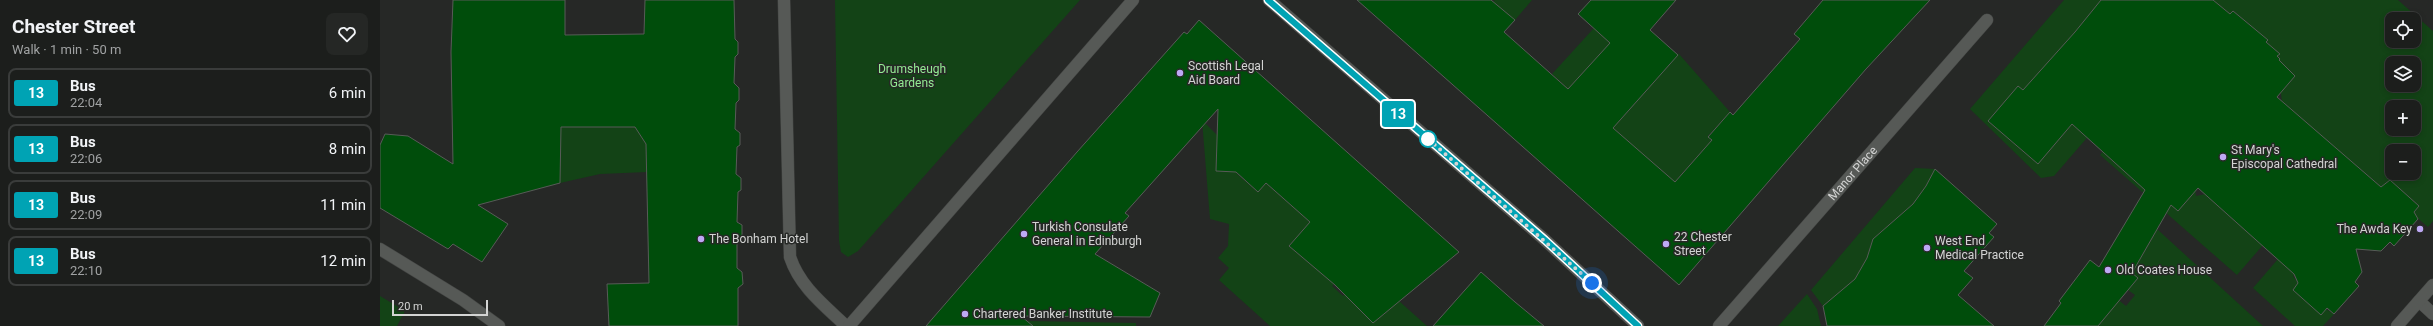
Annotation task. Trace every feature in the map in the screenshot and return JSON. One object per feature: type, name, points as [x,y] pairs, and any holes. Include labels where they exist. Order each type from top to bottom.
[{"type":"street","points":[[784,0],[790,257],[794,269],[806,288],[846,326]]},
{"type":"street","points":[[849,326],[1133,0]]},
{"type":"street","points":[[1268,0],[1545,240],[1638,326]]},
{"type":"street","name":"Manor Place","points":[[1719,326],[1987,20]]},
{"type":"street","points":[[380,250],[463,300],[499,326]]},
{"type":"street","points":[[2397,326],[2433,285]]},
{"type":"street","points":[[2419,301],[2433,314]]},
{"type":"green space","name":"Drumsheugh Gardens","points":[[835,0],[1080,0],[858,251],[848,257],[841,252],[839,241]]},
{"type":"green space","points":[[1495,0],[1532,0],[1515,20],[1483,14]]},
{"type":"green space","points":[[2064,0],[2107,0],[2019,148],[2024,152],[2033,153],[2034,161],[2041,160],[2069,121],[2092,132],[2054,176],[2041,178],[1970,109]]},
{"type":"green space","points":[[2212,0],[2398,0],[2412,12],[2385,12],[2385,48],[2421,48],[2421,20],[2433,31],[2433,221],[2428,227],[2415,216],[2414,212],[2419,206],[2413,200],[2410,204],[2390,180],[2381,187],[2282,102],[2281,93],[2275,94],[2287,81],[2289,83],[2295,76],[2278,61],[2280,59],[2277,56],[2279,54],[2265,44],[2268,40],[2249,27],[2250,25],[2247,22],[2243,26],[2237,21],[2240,17],[2234,11],[2230,14]]},
{"type":"green space","points":[[1594,28],[1679,54],[1730,112],[1708,136],[1712,140],[1678,178],[1679,190],[1613,128],[1587,69],[1580,76],[1574,94],[1552,74]]},
{"type":"green space","points":[[1202,120],[1223,141],[1217,148],[1216,171],[1234,172],[1235,156],[1245,165],[1237,174],[1258,192],[1266,183],[1310,222],[1289,246],[1313,266],[1355,262],[1332,286],[1343,296],[1348,291],[1399,301],[1427,326],[1270,326],[1219,280],[1229,268],[1218,258],[1228,246],[1229,224],[1210,219]]},
{"type":"green space","points":[[560,127],[646,127],[647,172],[600,174],[560,183]]},
{"type":"green space","points":[[2107,146],[2110,153],[2107,156],[2114,162],[2117,159],[2178,211],[2195,188],[2196,196],[2206,194],[2220,201],[2217,205],[2263,245],[2237,275],[2100,155]]},
{"type":"green space","points":[[1915,168],[1935,169],[1926,186],[1913,204],[1873,239],[1867,258],[1855,279],[1823,306],[1811,290]]},
{"type":"green space","points":[[2157,229],[2263,326],[2098,326],[2116,298],[2126,306],[2135,295],[2128,290],[2138,278],[2132,273]]},
{"type":"green space","points":[[2278,259],[2297,271],[2293,276],[2298,283],[2293,290],[2334,314],[2323,326],[2295,326],[2253,288]]},
{"type":"green space","points":[[1807,294],[1817,309],[1821,326],[1778,326]]},
{"type":"green space","points":[[380,296],[405,311],[397,326],[380,326]]},
{"type":"green space","points":[[1027,321],[1136,323],[1136,326],[1033,326]]},
{"type":"building","points":[[453,0],[565,0],[565,35],[644,34],[645,0],[734,0],[735,39],[738,42],[738,54],[735,57],[734,83],[739,88],[739,100],[736,103],[735,129],[740,133],[740,145],[737,147],[736,174],[741,178],[741,190],[738,192],[737,222],[742,225],[742,238],[737,242],[737,268],[742,272],[743,284],[738,288],[738,326],[609,326],[607,284],[649,283],[646,144],[635,127],[561,127],[560,183],[478,205],[508,224],[482,262],[453,244],[448,249],[380,208],[380,145],[385,134],[408,136],[453,164],[451,52]]},
{"type":"building","points":[[1357,0],[1491,0],[1515,20],[1504,32],[1568,89],[1610,43],[1578,14],[1591,0],[1676,0],[1650,30],[1678,55],[1613,128],[1675,182],[1712,140],[1708,137],[1730,112],[1733,115],[1800,39],[1794,34],[1823,0],[1930,0],[1866,69],[1679,285]]},
{"type":"building","name":"St Mary's Episcopal Cathedral","points":[[2101,0],[2213,0],[2230,14],[2233,11],[2268,40],[2266,42],[2280,54],[2277,56],[2280,59],[2279,60],[2295,76],[2277,97],[2381,187],[2390,180],[2419,206],[2414,212],[2418,219],[2394,246],[2390,242],[2381,251],[2356,249],[2362,272],[2355,282],[2359,286],[2334,314],[2327,308],[2321,315],[2293,290],[2298,283],[2294,274],[2198,188],[2178,211],[2171,205],[2132,273],[2138,278],[2098,326],[2044,326],[2061,303],[2059,301],[2090,260],[2099,267],[2145,190],[2072,124],[2038,164],[1988,121],[2018,86],[2023,90],[2075,32]]},
{"type":"building","points":[[1199,20],[1459,252],[1373,323],[1335,285],[1289,246],[1310,222],[1266,183],[1258,192],[1236,172],[1216,171],[1218,109],[1125,213],[1129,216],[1095,254],[1160,293],[1150,317],[1021,316],[1033,326],[926,326],[1077,152],[1184,32],[1187,34]]},
{"type":"building","name":"West End Medical Practice","points":[[1935,169],[1997,224],[1989,233],[1994,237],[1964,271],[1973,278],[1958,295],[1994,326],[1827,326],[1823,306],[1855,279],[1867,258],[1873,239],[1913,204],[1926,186]]},
{"type":"building","points":[[1481,272],[1515,302],[1544,326],[1433,326]]},
{"type":"bus line","name":"13","points":[[1268,0],[1545,240],[1638,326]]},
{"type":"place","name":"Scottish Legal Aid Board","points":[[1180,73]]},
{"type":"place","name":"St Mary's Episcopal Cathedral","points":[[2223,157]]},
{"type":"place","name":"The Awda Key","points":[[2420,229]]},
{"type":"place","name":"Turkish Consulate General in Edinburgh","points":[[1024,234]]},
{"type":"place","name":"The Bonham Hotel","points":[[701,239]]},
{"type":"place","name":"22 Chester Street","points":[[1666,244]]},
{"type":"place","name":"West End Medical Practice","points":[[1927,248]]},
{"type":"place","name":"Old Coates House","points":[[2108,270]]},
{"type":"place","name":"Chartered Banker Institute","points":[[965,314]]},
{"type":"route","points":[[1428,139],[1426,137],[1545,240],[1592,283]]}]
